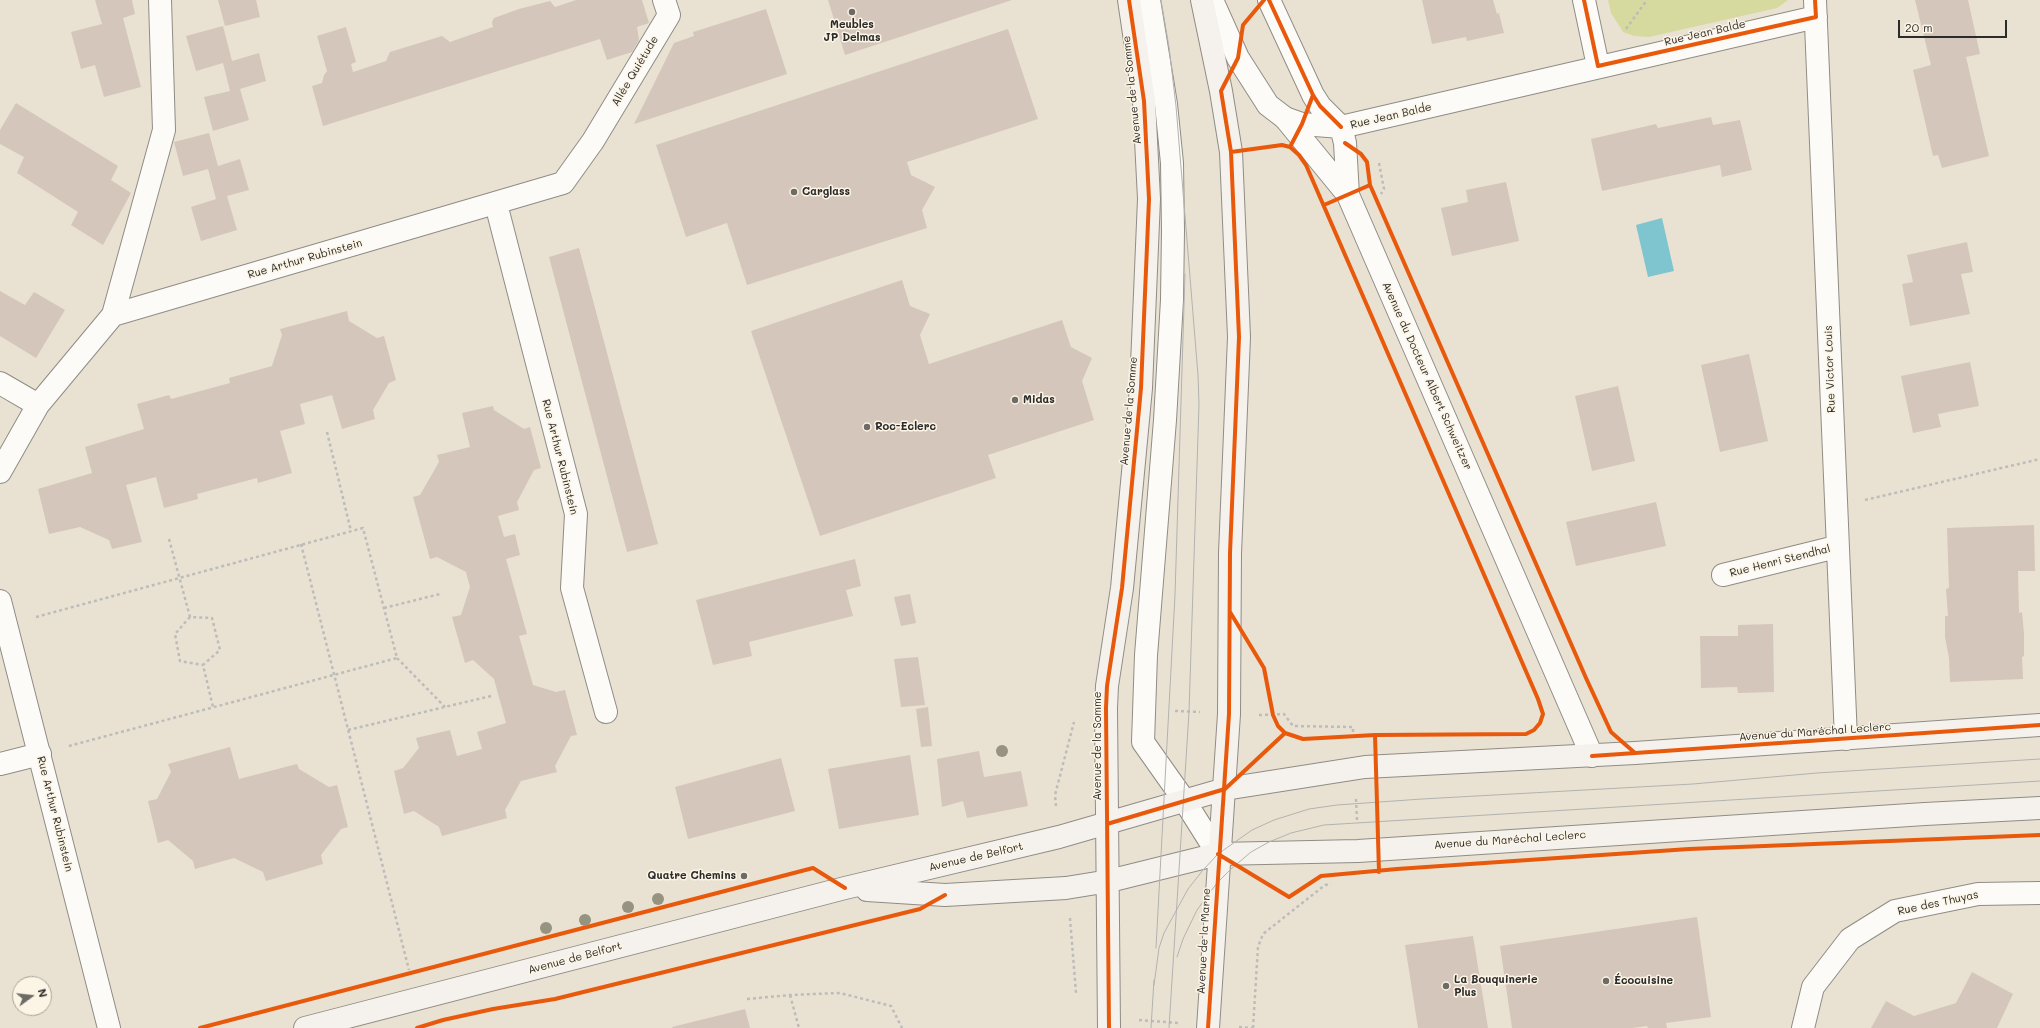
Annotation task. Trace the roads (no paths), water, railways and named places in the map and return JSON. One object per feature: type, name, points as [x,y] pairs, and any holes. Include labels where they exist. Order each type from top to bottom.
[{"type":"main road","name":"Avenue de la Somme","points":[[1109,881],[1106,824],[1107,686],[1122,588],[1141,388],[1149,199],[1144,101],[1129,0]]},
{"type":"main road","points":[[1202,0],[1222,92],[1231,152],[1238,321],[1230,553],[1229,714],[1225,789]]},
{"type":"main road","name":"Avenue du Maréchal Leclerc","points":[[1184,800],[1225,789],[1365,767],[1592,756],[2040,725]]},
{"type":"main road","name":"Avenue de la Marne","points":[[1208,1028],[1218,854],[1225,789]]},
{"type":"main road","name":"Avenue de Belfort","points":[[305,1028],[845,888],[1059,837],[1184,800]]},
{"type":"main road","name":"Avenue du Maréchal Leclerc","points":[[1109,881],[1218,854],[1358,850],[2040,808]]},
{"type":"main road","name":"Avenue de Belfort","points":[[845,888],[945,895],[1066,888],[1109,881]]},
{"type":"main road","points":[[1109,881],[1109,1028]]},
{"type":"street","points":[[0,472],[38,405],[113,315],[164,130],[160,0]]},
{"type":"street","name":"Allée Quiétude","points":[[593,141],[669,16],[664,0]]},
{"type":"street","points":[[1149,0],[1166,104],[1172,163],[1173,238],[1171,330],[1146,655],[1143,742],[1184,800],[1218,854]]},
{"type":"street","points":[[1212,0],[1249,78],[1268,105],[1285,118],[1348,195]]},
{"type":"street","points":[[1270,0],[1313,95],[1320,106],[1341,127]]},
{"type":"street","points":[[1584,0],[1598,66]]},
{"type":"street","name":"Rue Jean Balde","points":[[1285,118],[1302,124],[1341,127],[1598,66],[1815,8]]},
{"type":"street","name":"Rue Victor Louis","points":[[1815,8],[1836,507],[1836,548],[1846,739]]},
{"type":"street","name":"Avenue du Docteur Albert Schweitzer","points":[[1341,127],[1345,143],[1348,195],[1592,756]]},
{"type":"street","name":"Rue Arthur Rubinstein","points":[[113,315],[496,204],[563,183],[593,141]]},
{"type":"street","name":"Rue Arthur Rubinstein","points":[[496,204],[576,514],[572,588],[606,712]]},
{"type":"street","points":[[0,383],[38,405]]},
{"type":"street","name":"Rue Henri Stendhal","points":[[1723,575],[1836,548]]},
{"type":"street","name":"Rue Arthur Rubinstein","points":[[2,613],[40,754],[109,1028]]},
{"type":"street","points":[[0,764],[40,754]]},
{"type":"street","name":"Rue des Thuyas","points":[[1803,1028],[1813,987],[1850,939],[1895,911],[1978,894],[2040,893]]},
{"type":"water","points":[[1662,218],[1674,271],[1648,277],[1636,225]]},
{"type":"tram line","points":[[1161,0],[1169,47],[1176,106],[1198,375],[1199,404],[1189,712],[1169,1028]]},
{"type":"tram line","points":[[1156,948],[1175,595],[1185,274]]},
{"type":"tram line","points":[[1154,985],[1159,948],[1164,933],[1188,889],[1203,870],[1218,854],[1252,830],[1274,820],[1309,809],[1337,805],[1422,799],[1693,784],[1817,773],[2040,759]]},
{"type":"tram line","points":[[1177,957],[1183,939],[1197,910],[1217,883],[1231,869],[1251,852],[1269,842],[1291,833],[1324,825],[2040,781]]},
{"type":"tram line","points":[[1151,1028],[1154,980]]},
{"type":"place","name":"Meubles JP Delmas","points":[[852,12]]},
{"type":"place","name":"Carglass","points":[[794,192]]},
{"type":"place","name":"Midas","points":[[1015,400]]},
{"type":"place","name":"Roc-Eclerc","points":[[867,427]]},
{"type":"place","name":"Quatre Chemins","points":[[744,876]]},
{"type":"place","name":"Écocuisine","points":[[1606,981]]},
{"type":"place","name":"La Bouquinerie Plus","points":[[1446,986]]}]
